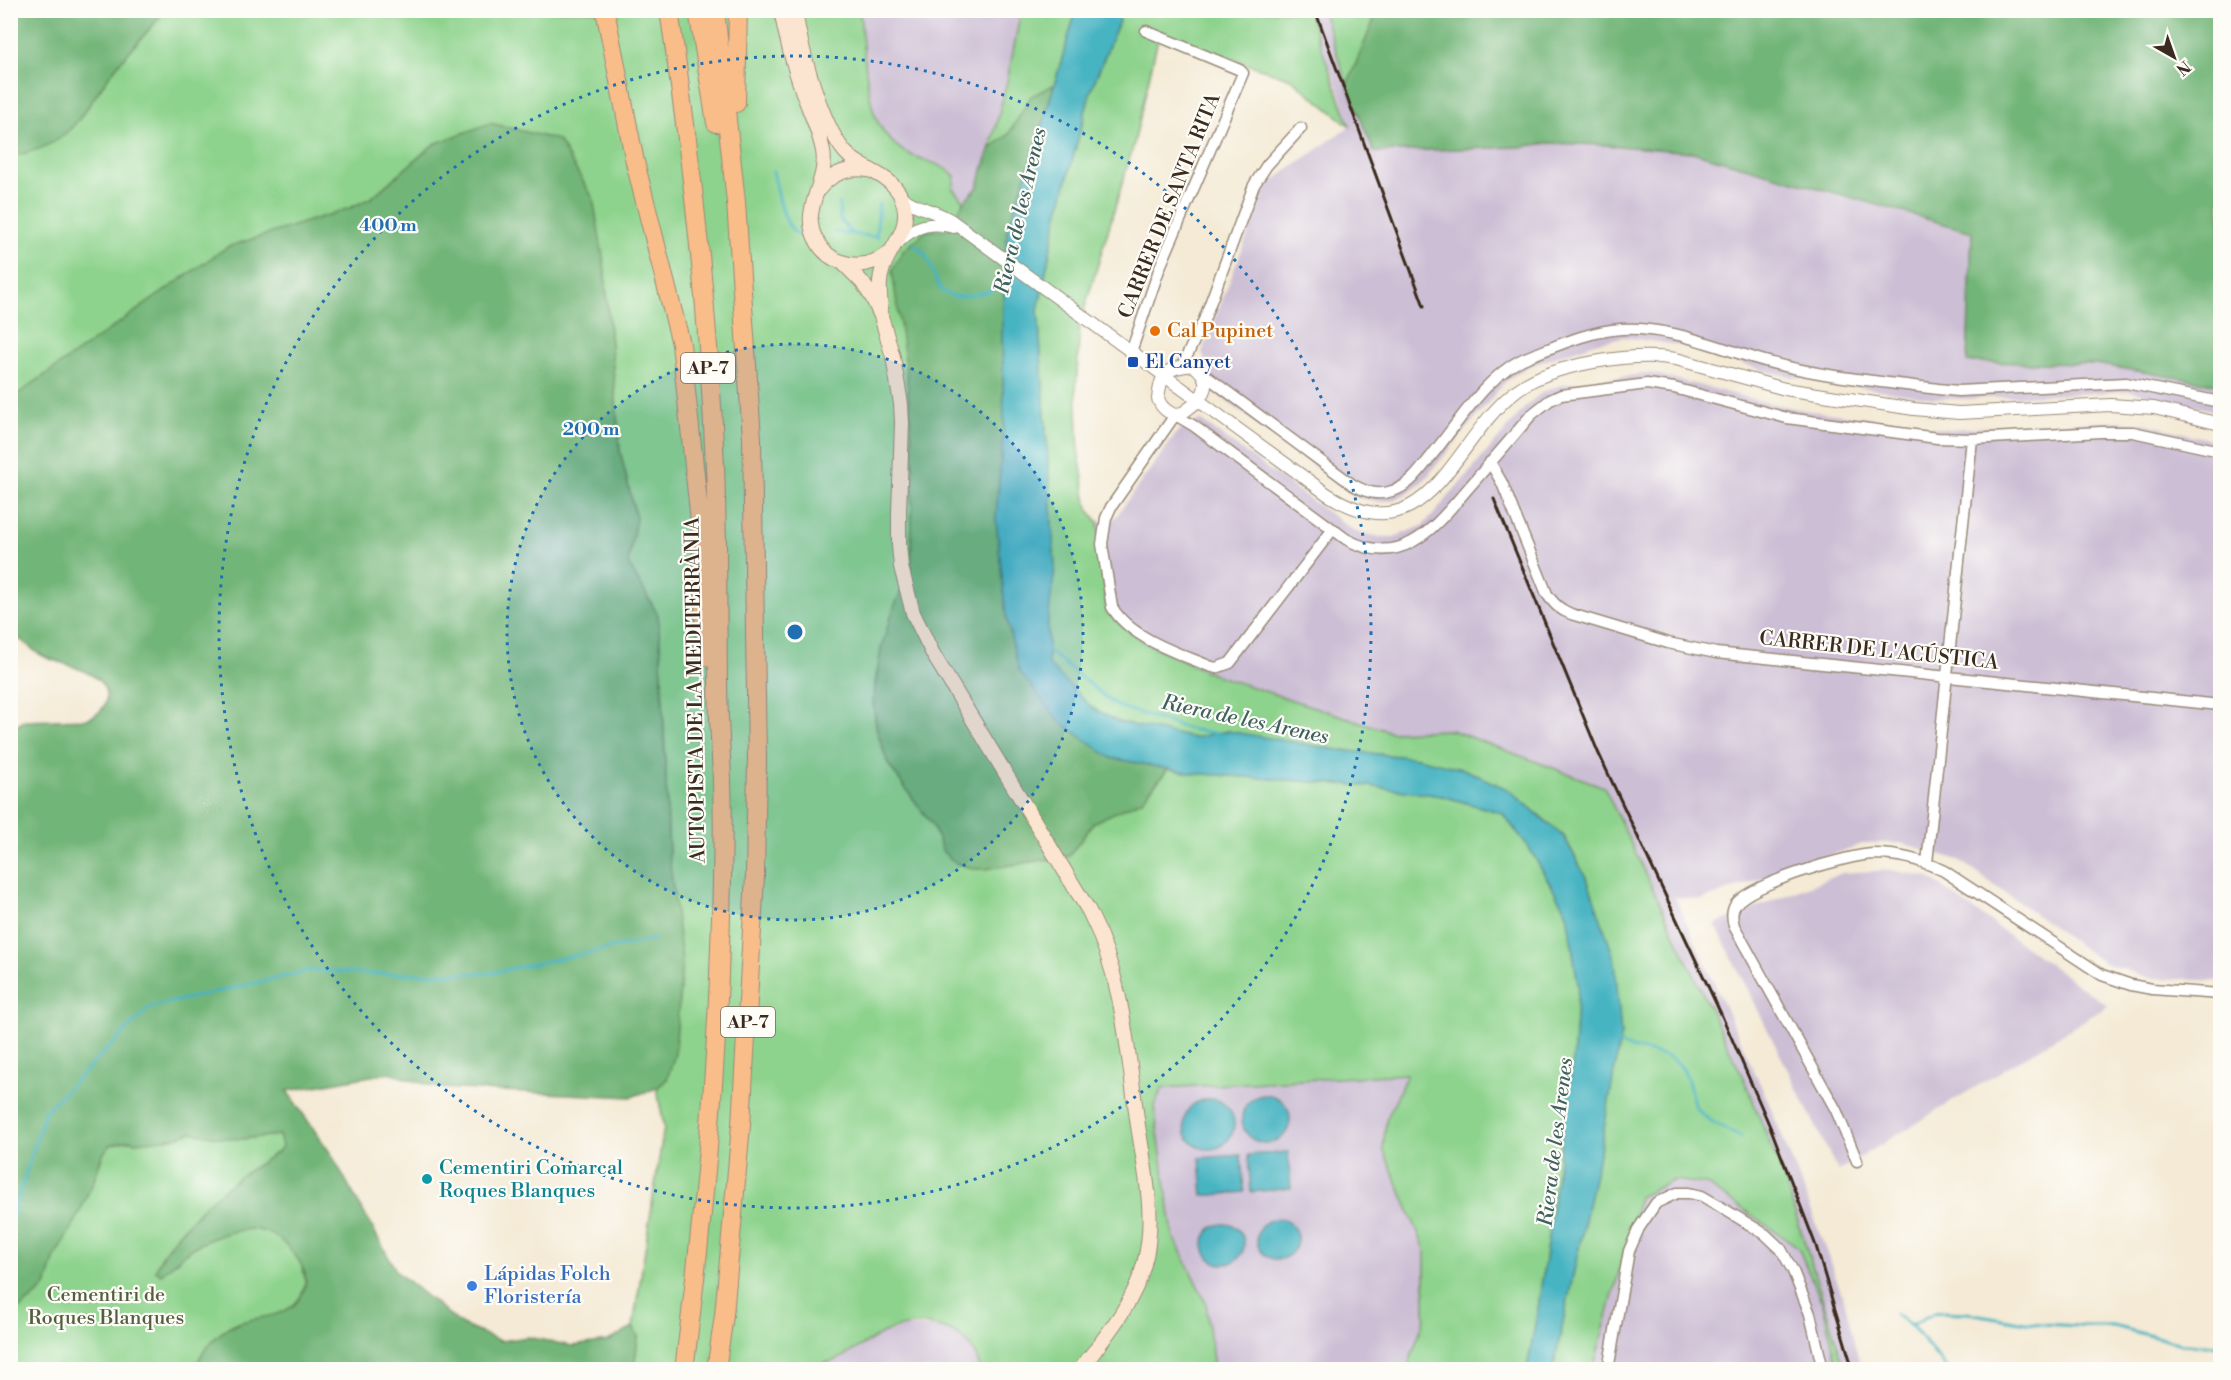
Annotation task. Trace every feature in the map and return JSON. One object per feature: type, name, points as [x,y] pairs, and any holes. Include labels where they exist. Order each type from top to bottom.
[{"type":"highway","points":[[605,10],[635,162],[681,344],[701,531],[705,634],[718,681]]},
{"type":"highway","name":"AUTOPISTA DE LA MEDITERRÀNIA","points":[[669,10],[698,240],[707,352],[716,488],[718,681],[722,786],[720,946],[704,1206],[684,1370]]},
{"type":"highway","points":[[698,10],[714,105],[726,207],[738,251]]},
{"type":"highway","name":"AP-7","points":[[715,10],[738,229],[752,439],[757,760],[755,876],[741,1125],[724,1315],[716,1370]]},
{"type":"highway","points":[[738,10],[736,106],[745,203],[738,229]]},
{"type":"main road","points":[[781,10],[791,55],[823,151],[824,168],[810,210],[812,230],[821,248],[842,262],[852,264],[869,263],[882,257],[895,246]]},
{"type":"main road","points":[[795,10],[807,63],[833,135],[848,156],[890,182],[901,197],[905,216],[904,226],[880,275],[881,316]]},
{"type":"main road","points":[[816,192],[830,177],[845,170],[860,169],[876,172]]},
{"type":"main road","points":[[842,262],[868,291],[881,316],[892,357],[901,404],[899,545],[901,567],[913,613],[925,641],[1089,911],[1109,955],[1120,1000],[1149,1200],[1149,1240],[1144,1264],[1131,1296],[1080,1370]]},
{"type":"street","name":"CARRER DE SANTA RITA","points":[[1131,352],[1160,267],[1243,73],[1146,31]]},
{"type":"street","points":[[1192,368],[1193,346],[1254,185],[1267,165],[1301,129]]},
{"type":"street","points":[[901,197],[917,207],[946,217],[1339,501],[1367,513],[1384,515],[1403,510],[1420,501],[1437,484],[1502,404],[1528,383],[1558,371],[1624,359],[1662,356],[1785,389],[1914,409],[1959,413],[2112,405],[2154,408],[2220,424]]},
{"type":"street","points":[[895,246],[912,230],[932,223],[966,232]]},
{"type":"street","points":[[2220,402],[2126,382],[1958,391],[1938,389],[1798,370],[1668,333],[1636,329],[1610,330],[1586,336],[1524,358],[1511,365],[1486,387],[1412,480],[1392,491],[1373,493],[1353,485],[1192,368],[1175,367],[1163,375],[1158,399],[1165,410],[1194,426],[1352,542],[1368,548],[1392,549],[1413,542],[1436,525],[1531,415],[1550,400],[1573,393],[1633,384],[1662,385],[1787,418],[1937,438],[1972,439],[2133,432],[2220,451]]},
{"type":"street","points":[[1192,368],[1205,379],[1197,400],[1194,426]]},
{"type":"street","points":[[1232,395],[1219,389],[1197,400],[1176,415],[1111,507],[1104,525],[1102,544],[1112,607],[1116,614],[1145,637],[1209,666],[1216,668],[1230,663],[1333,529]]},
{"type":"street","points":[[1927,862],[1972,439]]},
{"type":"street","name":"CARRER DE L'ACÚSTICA","points":[[1491,462],[1513,507],[1547,594],[1562,610],[1571,614],[1693,649],[1716,653],[1947,675],[2220,705]]},
{"type":"street","points":[[1857,1161],[1836,1110],[1734,926],[1733,908],[1748,893],[1836,860],[1874,854],[1908,857],[1927,862],[1944,871],[2102,975],[2131,985],[2152,989],[2220,994]]},
{"type":"street","points":[[1608,1370],[1629,1251],[1639,1228],[1656,1203],[1677,1193],[1689,1193],[1714,1203],[1765,1234],[1788,1258],[1810,1314],[1823,1370]]},
{"type":"shaded area","points":[[860,11],[1021,11],[1007,82],[990,149],[977,188],[964,201],[953,189],[955,176],[946,168],[916,158],[892,143],[878,123],[869,97]]},
{"type":"shaded area","points":[[1308,11],[1323,11],[1347,85],[1374,152],[1520,147],[1548,143],[1692,152],[1972,233],[1967,362],[2095,364],[2220,385],[2220,412],[2130,391],[1961,399],[1932,398],[1794,377],[1764,371],[1679,345],[1623,337],[1598,342],[1529,366],[1515,374],[1503,384],[1425,479],[1409,492],[1395,499],[1381,502],[1357,498],[1217,394],[1202,352],[1267,185],[1350,126],[1341,96]]},
{"type":"shaded area","points":[[1651,373],[1804,410],[1948,429],[2113,421],[2146,424],[2220,442],[2220,981],[2150,978],[2104,963],[1959,860],[1901,843],[1865,843],[1701,900],[1675,897],[1767,1099],[1803,1188],[1845,1303],[1861,1369],[1845,1369],[1783,1175],[1746,1084],[1604,787],[1451,730],[1391,732],[1212,674],[1144,643],[1107,612],[1104,599],[1098,522],[1115,518],[1178,431],[1200,420],[1354,531],[1380,537],[1394,537],[1422,526],[1528,404],[1543,392],[1561,385]]},
{"type":"shaded area","points":[[1890,870],[1928,877],[2108,1006],[1838,1171],[1715,924],[1842,873]]},
{"type":"shaded area","points":[[1408,1074],[1386,1121],[1383,1149],[1425,1249],[1425,1317],[1407,1369],[1214,1369],[1206,1303],[1173,1235],[1154,1106],[1162,1088]]},
{"type":"shaded area","points":[[1674,1180],[1706,1184],[1798,1247],[1823,1305],[1838,1369],[1593,1370],[1639,1197]]},
{"type":"shaded area","points":[[906,1327],[934,1327],[956,1332],[973,1347],[980,1369],[774,1370],[822,1364],[839,1359],[883,1334]]},
{"type":"green space","points":[[1378,10],[2220,11],[2220,385],[2095,364],[1967,362],[1972,232],[1692,152],[1548,143],[1520,147],[1374,152],[1347,85]]},
{"type":"green space","points":[[10,11],[164,11],[116,67],[74,125],[50,144],[11,156]]},
{"type":"green space","points":[[164,11],[860,11],[868,88],[879,124],[894,144],[905,152],[944,168],[955,176],[953,189],[964,201],[949,229],[906,366],[913,455],[911,570],[890,619],[876,676],[873,703],[877,731],[888,764],[933,826],[936,836],[985,869],[1069,856],[1094,822],[1142,800],[1168,769],[1190,773],[1370,786],[1442,796],[1502,813],[1528,846],[1567,913],[1578,985],[1574,1052],[1538,1309],[1527,1369],[1407,1369],[1425,1317],[1425,1249],[1383,1149],[1386,1121],[1407,1074],[1162,1088],[1154,1106],[1173,1235],[1206,1303],[1214,1369],[980,1369],[976,1356],[960,1337],[949,1330],[924,1325],[897,1328],[840,1358],[815,1365],[738,1371],[634,1369],[638,1337],[633,1327],[664,1127],[657,1088],[667,1079],[669,855],[658,615],[628,563],[636,518],[620,451],[604,263],[434,144],[371,198],[149,303],[11,399],[10,156],[50,143],[74,125],[116,67]]},
{"type":"green space","points":[[1021,11],[1076,11],[1054,85],[1031,97],[1009,134],[990,149],[1007,82]]},
{"type":"green space","points":[[1120,11],[1308,11],[1350,126],[1291,79],[1159,34],[1134,144],[1080,324],[1076,388],[1079,454],[1088,509],[1098,522],[1107,612],[1144,642],[1212,674],[1391,732],[1451,730],[1604,787],[1746,1084],[1783,1175],[1845,1369],[1838,1369],[1823,1305],[1798,1247],[1706,1184],[1674,1180],[1639,1197],[1593,1369],[1553,1369],[1602,1140],[1621,1034],[1588,881],[1564,836],[1509,790],[1418,758],[1338,750],[1228,731],[1194,738],[1118,722],[1092,708],[1048,664],[1048,620],[1055,568],[1038,309],[1057,218],[1091,90],[1119,21]]},
{"type":"green space","points":[[1323,11],[1378,11],[1347,85]]},
{"type":"green space","points":[[1054,85],[1007,231],[1002,332],[1004,423],[996,518],[1006,616],[1019,671],[1111,758],[1168,769],[1142,800],[1094,822],[1069,856],[975,869],[956,863],[943,852],[933,826],[888,764],[877,731],[873,703],[881,648],[894,607],[911,570],[913,455],[906,366],[892,270],[903,251],[926,231],[949,229],[964,201],[977,188],[990,149],[1009,134],[1031,96]]},
{"type":"green space","points":[[490,123],[558,140],[593,198],[604,263],[620,451],[636,518],[628,563],[658,615],[669,855],[682,961],[675,1054],[667,1079],[657,1088],[631,1097],[439,1088],[388,1073],[287,1091],[331,1154],[397,1272],[462,1325],[500,1341],[528,1337],[572,1346],[608,1341],[633,1327],[638,1337],[634,1369],[194,1369],[209,1344],[220,1334],[241,1322],[281,1313],[297,1302],[305,1287],[304,1272],[294,1254],[275,1236],[255,1229],[244,1229],[221,1235],[189,1250],[161,1274],[156,1270],[173,1240],[206,1204],[239,1177],[279,1151],[282,1146],[279,1135],[241,1139],[191,1132],[174,1138],[135,1142],[129,1140],[110,1145],[102,1155],[94,1180],[75,1222],[55,1256],[46,1286],[11,1315],[11,729],[24,721],[87,719],[101,710],[106,700],[105,690],[93,676],[45,657],[11,634],[11,399],[227,247],[350,208],[371,198],[434,144]]},
{"type":"green space","name":"Cementiri de Roques Blanques","points":[[191,1132],[241,1139],[279,1135],[283,1146],[203,1208],[166,1249],[156,1270],[171,1266],[195,1247],[222,1234],[241,1229],[258,1230],[269,1233],[284,1242],[294,1252],[300,1263],[305,1284],[296,1302],[273,1316],[242,1321],[233,1325],[210,1344],[194,1369],[11,1370],[11,1315],[46,1286],[55,1256],[75,1222],[105,1149],[116,1142],[174,1138]]},
{"type":"water","points":[[1076,11],[1120,11],[1119,21],[1091,90],[1057,218],[1038,309],[1055,568],[1048,620],[1048,664],[1092,708],[1118,722],[1194,738],[1228,731],[1338,750],[1418,758],[1466,770],[1509,790],[1564,837],[1588,881],[1615,961],[1621,1034],[1602,1140],[1553,1369],[1527,1369],[1538,1309],[1574,1052],[1578,985],[1567,913],[1528,846],[1502,813],[1442,796],[1370,786],[1190,773],[1111,758],[1059,721],[1019,671],[1006,616],[996,518],[1004,423],[1002,332],[1007,231],[1039,137]]},
{"type":"water","points":[[1261,1095],[1271,1095],[1286,1105],[1290,1119],[1286,1133],[1280,1139],[1271,1143],[1261,1143],[1246,1133],[1242,1124],[1242,1114],[1252,1099]]},
{"type":"water","points":[[1209,1099],[1218,1101],[1229,1110],[1234,1124],[1232,1133],[1223,1144],[1209,1149],[1200,1147],[1189,1138],[1184,1124],[1186,1115],[1195,1104]]},
{"type":"water","points":[[1288,1152],[1291,1188],[1251,1192],[1248,1155]]},
{"type":"water","points":[[1241,1155],[1244,1192],[1203,1196],[1200,1158]]},
{"type":"water","points":[[1277,1219],[1291,1225],[1297,1239],[1291,1253],[1277,1259],[1263,1253],[1257,1239],[1263,1225]]},
{"type":"water","points":[[1224,1224],[1238,1230],[1244,1244],[1238,1258],[1224,1264],[1210,1258],[1204,1244],[1210,1230]]},
{"type":"waterway","points":[[773,171],[785,217],[789,226],[800,235]]},
{"type":"waterway","points":[[839,203],[840,219],[851,233]]},
{"type":"waterway","points":[[876,237],[879,204]]},
{"type":"waterway","points":[[835,232],[878,237]]},
{"type":"waterway","points":[[913,245],[928,259],[938,285],[952,296],[974,295],[1006,286]]},
{"type":"waterway","name":"Riera de les Arenes","points":[[1046,649],[1117,706],[1189,729],[1219,734]]},
{"type":"waterway","points":[[10,1225],[45,1111],[150,1007],[312,970],[373,974],[490,973],[655,939]]},
{"type":"waterway","points":[[1618,1044],[1656,1053],[1676,1062],[1685,1073],[1694,1104],[1701,1114],[1741,1137]]},
{"type":"waterway","points":[[1911,1325],[1936,1312],[1968,1313],[2026,1323],[2114,1326],[2182,1344],[2220,1346]]},
{"type":"waterway","points":[[1895,1314],[1911,1325],[1948,1370]]},
{"type":"railway","points":[[1315,10],[1424,306]]},
{"type":"railway","points":[[1494,499],[1598,752],[1722,1016],[1771,1129],[1816,1246],[1853,1370]]},
{"type":"place","name":"Cal Pupinet","points":[[1155,331]]},
{"type":"place","name":"El Canyet","points":[[1133,362]]},
{"type":"place","name":"Cementiri Comarcal Roques Blanques","points":[[427,1179]]},
{"type":"place","name":"Lápidas Folch Floristería","points":[[472,1286]]}]
